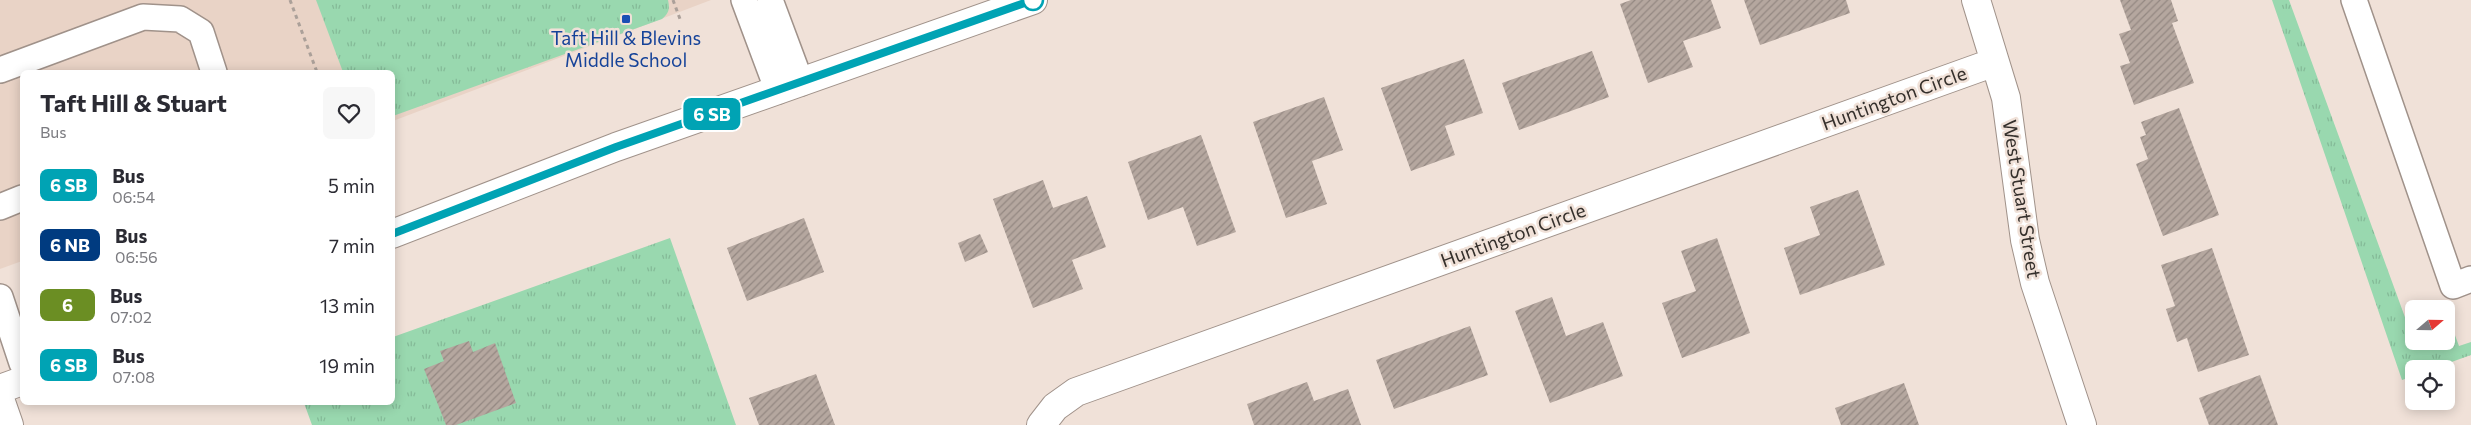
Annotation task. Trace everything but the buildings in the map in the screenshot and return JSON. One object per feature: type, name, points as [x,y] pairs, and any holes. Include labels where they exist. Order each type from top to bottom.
[{"type":"street","points":[[395,233],[616,147],[1033,0]]},
{"type":"street","name":"West Stuart Street","points":[[1976,0],[2006,98],[2025,240],[2035,283],[2082,425]]},
{"type":"street","name":"Huntington Circle","points":[[1041,425],[1055,407],[1076,392],[1995,62]]},
{"type":"street","points":[[0,389],[20,382]]},
{"type":"street","points":[[0,399],[9,425]]},
{"type":"lane","points":[[744,0],[789,87]]},
{"type":"lane","points":[[770,0],[789,87]]},
{"type":"lane","points":[[2354,0],[2453,286],[2471,279]]},
{"type":"lane","points":[[0,70],[143,17],[180,19],[201,32],[213,70]]},
{"type":"lane","points":[[0,207],[20,199]]},
{"type":"lane","points":[[0,297],[20,357]]},
{"type":"path","points":[[290,0],[315,70]]},
{"type":"path","points":[[673,0],[680,19]]},
{"type":"shaded area","points":[[0,0],[711,0],[395,120],[395,70],[20,70],[20,262],[0,269]]},
{"type":"green space","points":[[316,0],[668,0],[668,13],[662,19],[395,115],[395,70],[342,70]]},
{"type":"green space","points":[[2272,0],[2289,0],[2405,317],[2405,350],[2455,350],[2455,335],[2459,346],[2471,342],[2471,355],[2455,361],[2405,360],[2405,379],[2402,380]]},
{"type":"green space","points":[[670,238],[736,425],[312,425],[305,405],[395,405],[395,336]]},
{"type":"bus line","points":[[395,233],[616,147],[801,84],[1033,0]]},
{"type":"place","name":"Taft Hill & Blevins Middle School","points":[[626,19]]}]
